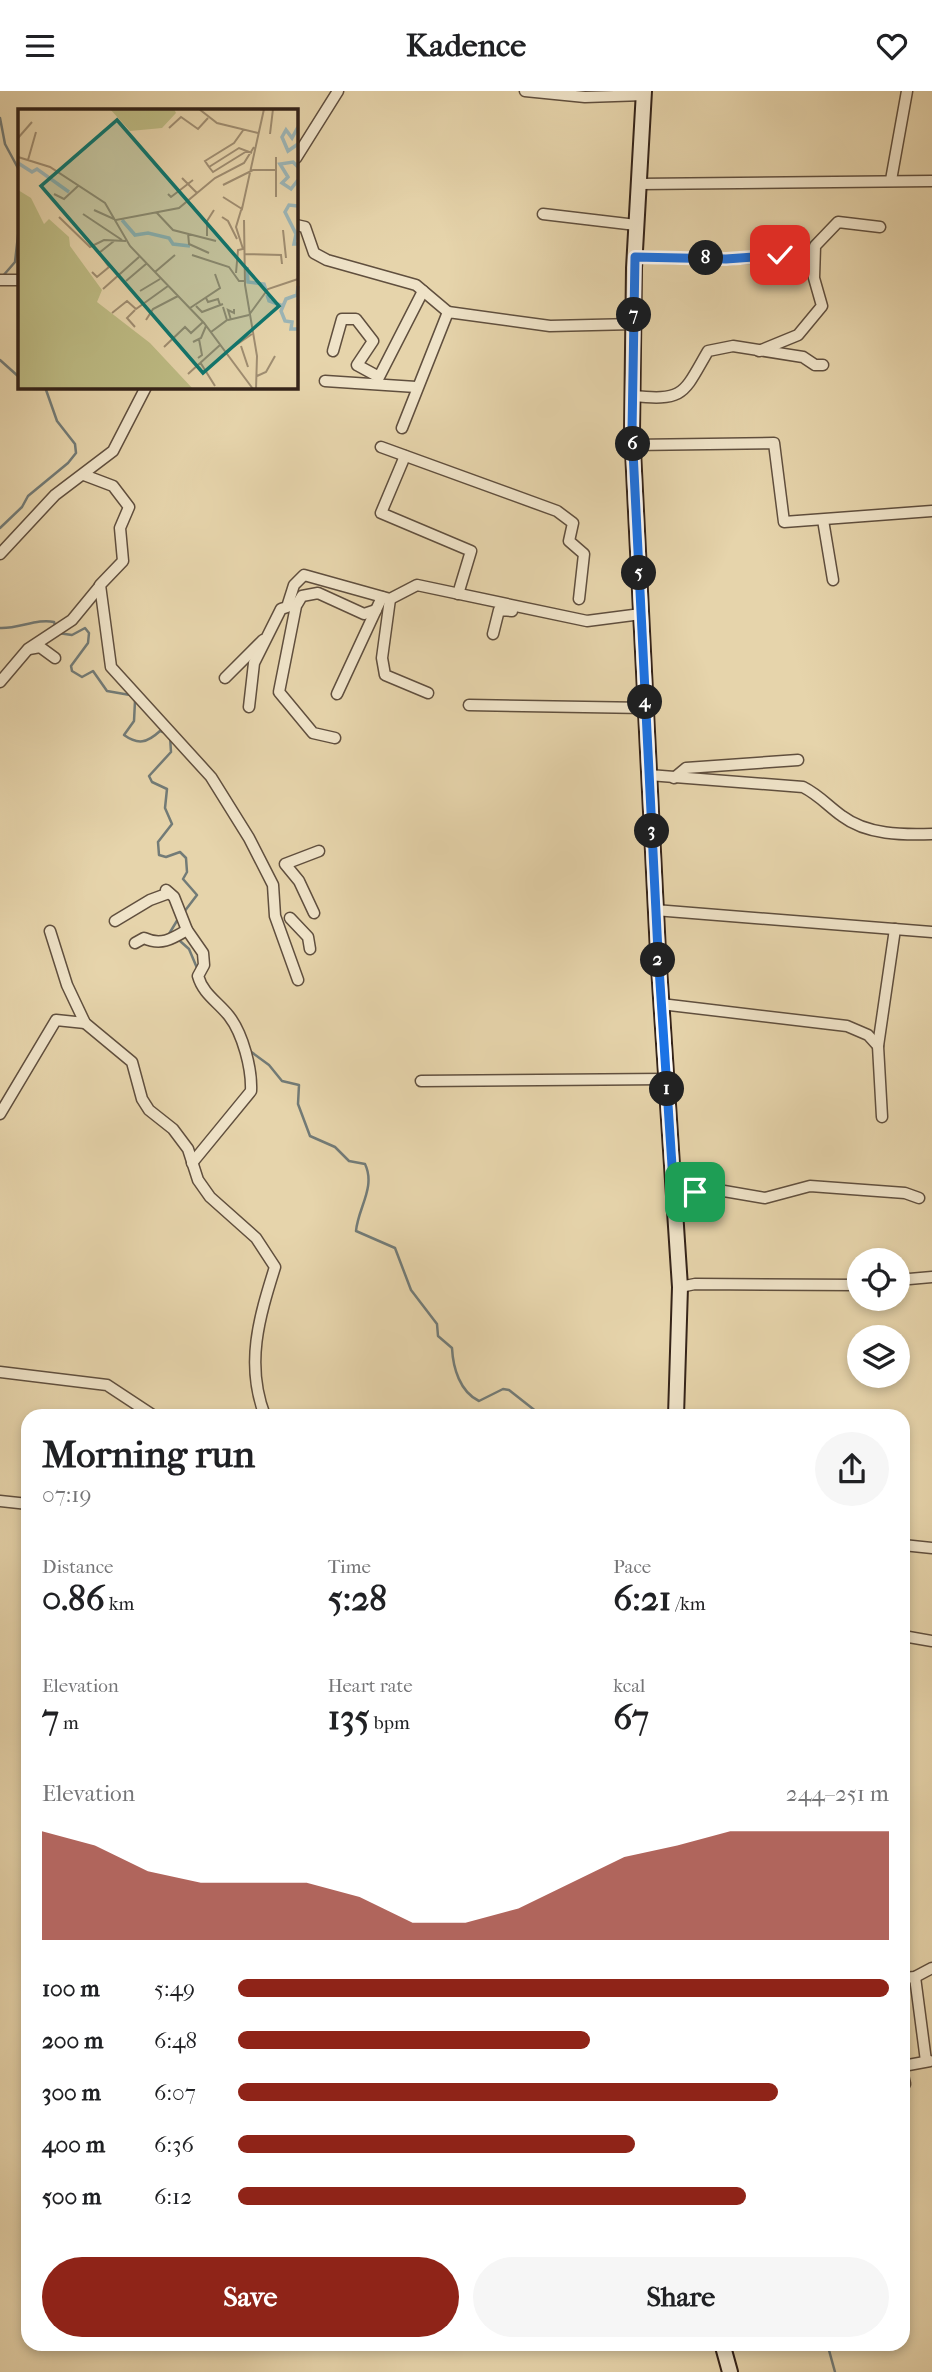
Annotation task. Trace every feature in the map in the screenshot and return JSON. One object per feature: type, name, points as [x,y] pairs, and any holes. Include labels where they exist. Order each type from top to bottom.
[{"type":"main road","points":[[644,93],[636,225],[633,445],[661,1004],[680,1287],[676,1409]]},
{"type":"main road","points":[[724,2351],[730,2372]]},
{"type":"street","points":[[298,155],[338,91]]},
{"type":"street","points":[[525,91],[585,97],[644,93]]},
{"type":"street","points":[[891,180],[907,91]]},
{"type":"street","points":[[639,184],[932,181]]},
{"type":"street","points":[[543,214],[636,225]]},
{"type":"street","points":[[758,351],[798,335],[822,306],[814,278],[815,246],[838,222],[880,227]]},
{"type":"street","points":[[298,225],[305,227],[314,253],[327,260],[404,282],[423,291],[448,312],[550,326],[634,324]]},
{"type":"street","points":[[635,257],[726,259],[780,255]]},
{"type":"street","points":[[0,280],[18,279]]},
{"type":"street","points":[[333,351],[342,319],[356,319],[373,341],[357,365],[379,377],[423,291]]},
{"type":"street","points":[[401,428],[448,312]]},
{"type":"street","points":[[633,395],[666,399],[684,392],[708,351],[733,346],[803,358],[815,365],[823,365]]},
{"type":"street","points":[[325,381],[416,387]]},
{"type":"street","points":[[0,554],[55,495],[113,451],[145,389]]},
{"type":"street","points":[[633,445],[774,443],[783,522],[932,511]]},
{"type":"street","points":[[381,447],[557,511],[573,523],[569,541],[584,554],[579,599]]},
{"type":"street","points":[[405,456],[381,513],[471,551],[458,593]]},
{"type":"street","points":[[0,682],[28,649],[72,620],[122,561],[120,528],[129,507],[113,486],[84,475]]},
{"type":"street","points":[[823,520],[833,580]]},
{"type":"street","points":[[249,708],[254,663],[281,609],[285,608],[295,585],[304,575],[386,598]]},
{"type":"street","points":[[100,585],[111,667],[211,777],[249,838],[273,885],[275,916],[298,980]]},
{"type":"street","points":[[337,694],[376,610],[386,598],[417,585],[587,621],[641,614]]},
{"type":"street","points":[[335,738],[313,733],[278,692],[296,605],[302,596],[318,593],[364,614],[376,610]]},
{"type":"street","points":[[386,598],[382,659],[385,675],[428,694]]},
{"type":"street","points":[[492,633],[502,608],[570,624],[575,619]]},
{"type":"street","points":[[225,678],[270,633]]},
{"type":"street","points":[[28,649],[40,647],[55,658]]},
{"type":"street","points":[[469,705],[646,708]]},
{"type":"street","points":[[674,778],[686,768],[798,759]]},
{"type":"street","points":[[649,775],[803,787],[819,794],[844,818],[865,826],[893,835],[932,834]]},
{"type":"street","points":[[314,913],[299,881],[285,864],[319,851]]},
{"type":"street","points":[[115,921],[168,891],[174,897],[187,930],[205,959],[198,976],[201,985],[232,1019],[252,1076],[251,1091],[192,1163]]},
{"type":"street","points":[[656,910],[932,932]]},
{"type":"street","points":[[290,918],[308,937],[310,949]]},
{"type":"street","points":[[882,1117],[878,1046],[895,929]]},
{"type":"street","points":[[135,943],[144,938],[153,942],[166,941],[187,930]]},
{"type":"street","points":[[50,931],[67,985],[85,1023],[132,1062],[142,1099],[149,1110],[173,1129],[188,1150],[198,1180],[210,1196],[256,1238],[275,1267],[258,1321],[255,1389],[262,1409]]},
{"type":"street","points":[[661,1004],[847,1026],[868,1035],[878,1046]]},
{"type":"street","points":[[0,1114],[55,1020],[85,1023]]},
{"type":"street","points":[[421,1081],[666,1079]]},
{"type":"street","points":[[674,1196],[724,1191],[765,1198],[810,1186],[905,1193],[919,1198]]},
{"type":"street","points":[[910,1279],[932,1277]]},
{"type":"street","points":[[680,1287],[695,1284],[847,1285]]},
{"type":"street","points":[[0,1372],[107,1385],[143,1409]]},
{"type":"street","points":[[0,1501],[21,1503]]},
{"type":"street","points":[[910,1546],[932,1548]]},
{"type":"street","points":[[910,1637],[932,1641]]},
{"type":"street","points":[[910,1977],[932,1968]]},
{"type":"street","points":[[910,2065],[929,2061],[915,1977]]},
{"type":"waterway","points":[[0,118],[5,144],[18,168]]},
{"type":"waterway","points":[[2,277],[15,262],[18,236]]},
{"type":"waterway","points":[[0,360],[18,376]]},
{"type":"waterway","points":[[0,528],[22,507],[28,496],[68,463],[76,453],[75,444],[57,421],[46,389]]},
{"type":"waterway","points":[[0,628],[48,621],[54,622],[56,628]]},
{"type":"waterway","points":[[58,633],[72,635],[85,628],[89,633],[88,643],[71,666],[72,671],[82,677],[93,671],[107,691],[130,695],[135,701],[134,721],[124,735],[142,741],[160,731],[166,733]]},
{"type":"waterway","points":[[170,736],[171,752],[149,776],[152,782],[167,789],[165,808],[172,824],[158,842],[159,855],[166,857],[180,852],[186,858],[187,872],[183,879],[197,895],[184,912]]},
{"type":"waterway","points":[[169,934],[178,919]]},
{"type":"waterway","points":[[180,941],[189,949],[197,968]]},
{"type":"waterway","points":[[211,991],[232,1013]]},
{"type":"waterway","points":[[250,1051],[269,1065],[282,1081],[299,1085],[298,1104],[310,1136],[335,1147],[349,1161],[365,1164],[368,1189],[356,1231],[395,1248],[411,1290],[437,1324],[438,1336],[452,1348],[462,1386],[479,1401],[503,1389],[509,1390],[533,1409]]},
{"type":"waterway","points":[[829,2351],[835,2372]]},
{"type":"route","points":[[695,1192],[674,1196],[661,1004],[632,431],[635,257],[726,259],[780,255]]}]
